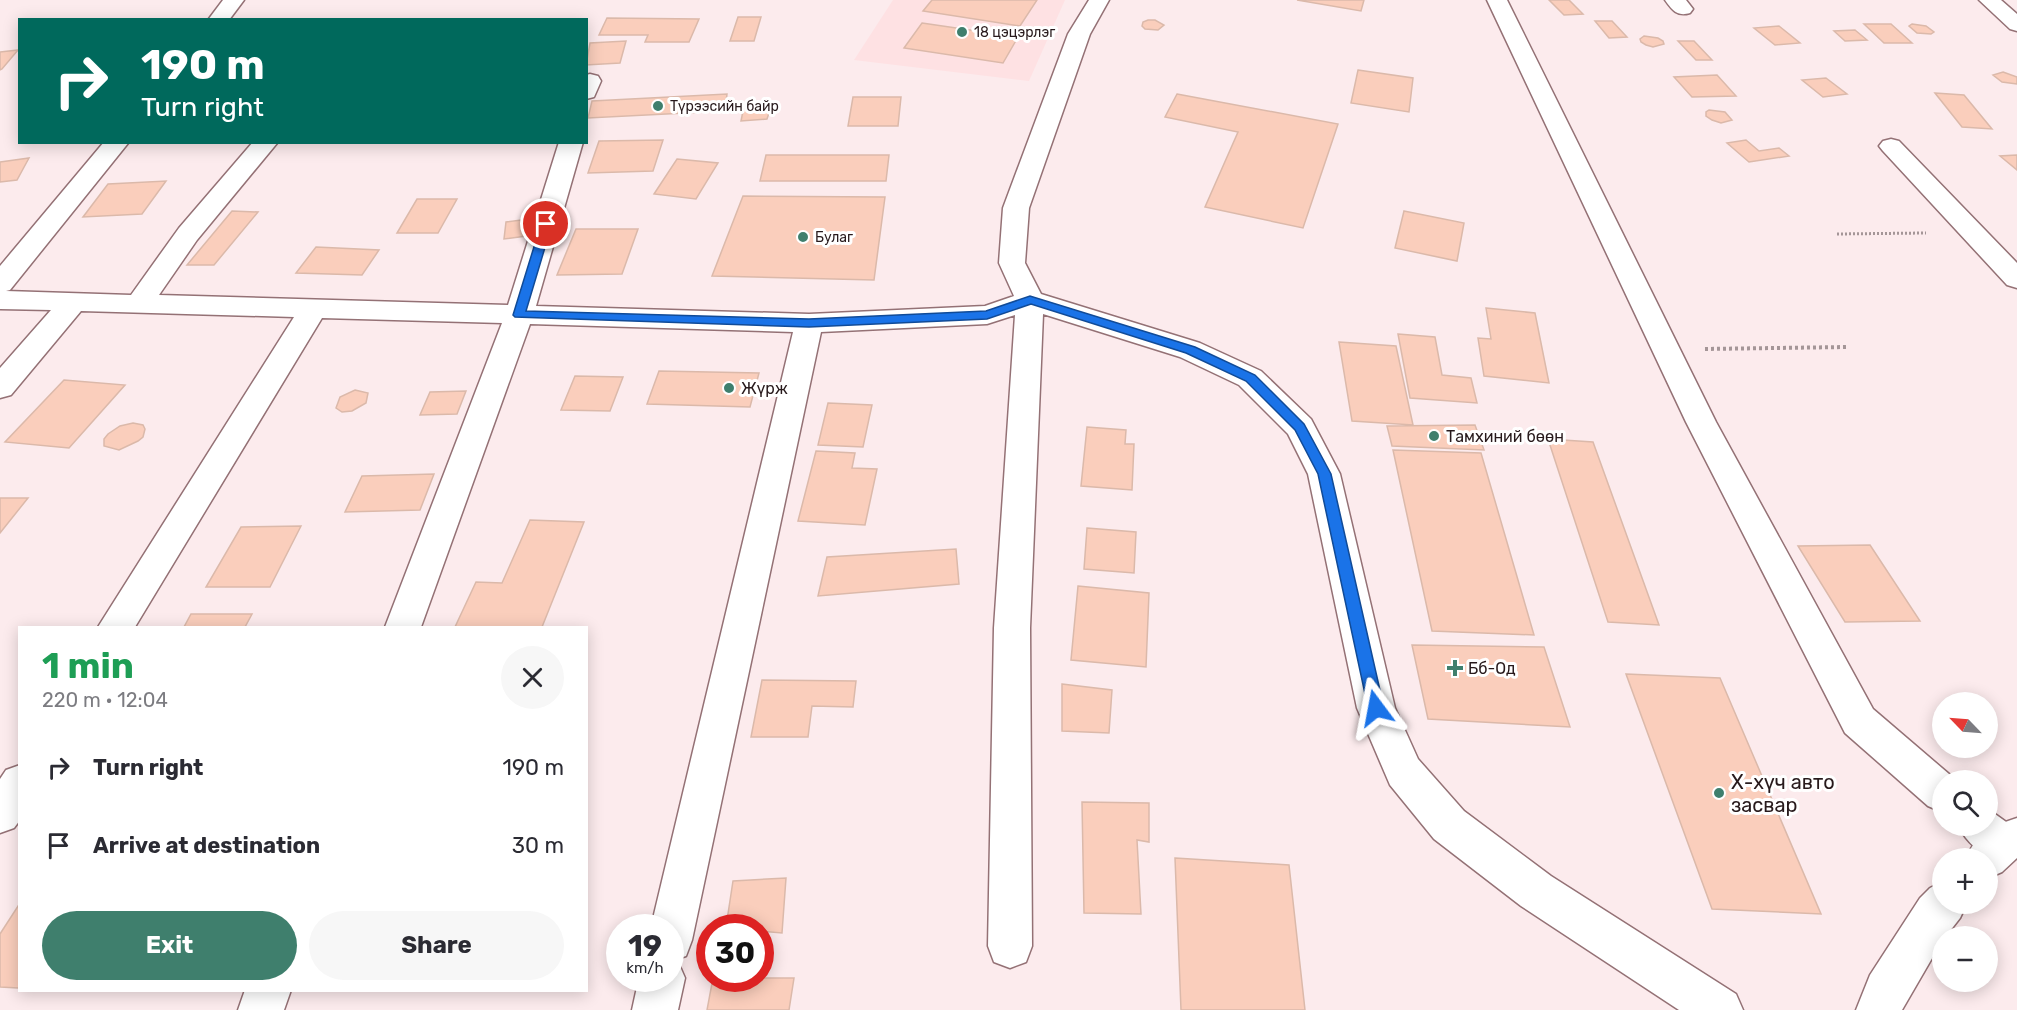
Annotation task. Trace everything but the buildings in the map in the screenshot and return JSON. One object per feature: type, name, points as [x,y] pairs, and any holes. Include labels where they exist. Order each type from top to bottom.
[{"type":"street","points":[[220,18],[234,0]]},
{"type":"street","points":[[1010,946],[1012,628],[1030,300],[1012,263],[1016,208],[1079,34],[1099,0]]},
{"type":"street","points":[[1497,0],[1701,422],[1859,721],[1932,784]]},
{"type":"street","points":[[1989,0],[2017,25]]},
{"type":"street","points":[[0,284],[115,144]]},
{"type":"street","points":[[138,305],[188,234],[264,144]]},
{"type":"street","points":[[403,626],[519,315],[570,144]]},
{"type":"street","points":[[1891,146],[2017,279]]},
{"type":"street","points":[[0,300],[809,323],[987,315],[1030,300],[1190,350],[1250,378],[1300,427],[1324,474],[1376,708],[1404,772],[1449,825],[1536,891],[1720,1010]]},
{"type":"street","points":[[0,388],[72,303]]},
{"type":"street","points":[[117,626],[313,309]]},
{"type":"street","points":[[676,914],[809,323]]},
{"type":"street","points":[[0,814],[18,786]]},
{"type":"street","points":[[1879,1010],[1886,991],[1934,914]]},
{"type":"street","points":[[261,1010],[267,992]]},
{"type":"street","points":[[655,1010],[659,992]]},
{"type":"path","points":[[1837,234],[1973,232]]},
{"type":"path","points":[[1704,349],[1848,346]]},
{"type":"shaded area","name":"18 цэцэрлэг","points":[[893,0],[1065,0],[1029,81],[854,60]]},
{"type":"place","name":"18 цэцэрлэг","points":[[962,32]]},
{"type":"place","name":"Түрээсийн байр","points":[[658,106]]},
{"type":"place","name":"Булаг","points":[[803,237]]},
{"type":"place","name":"Жүрж","points":[[729,388]]},
{"type":"place","name":"Тамхиний бөөн","points":[[1434,436]]},
{"type":"place","name":"Бб-Од","points":[[1455,668]]},
{"type":"place","name":"Х-хүч авто засвар","points":[[1719,793]]},
{"type":"route","points":[[546,224],[519,315],[809,323],[899,317],[987,315],[1030,300],[1190,350],[1250,378],[1300,427],[1324,474],[1376,708]]}]
